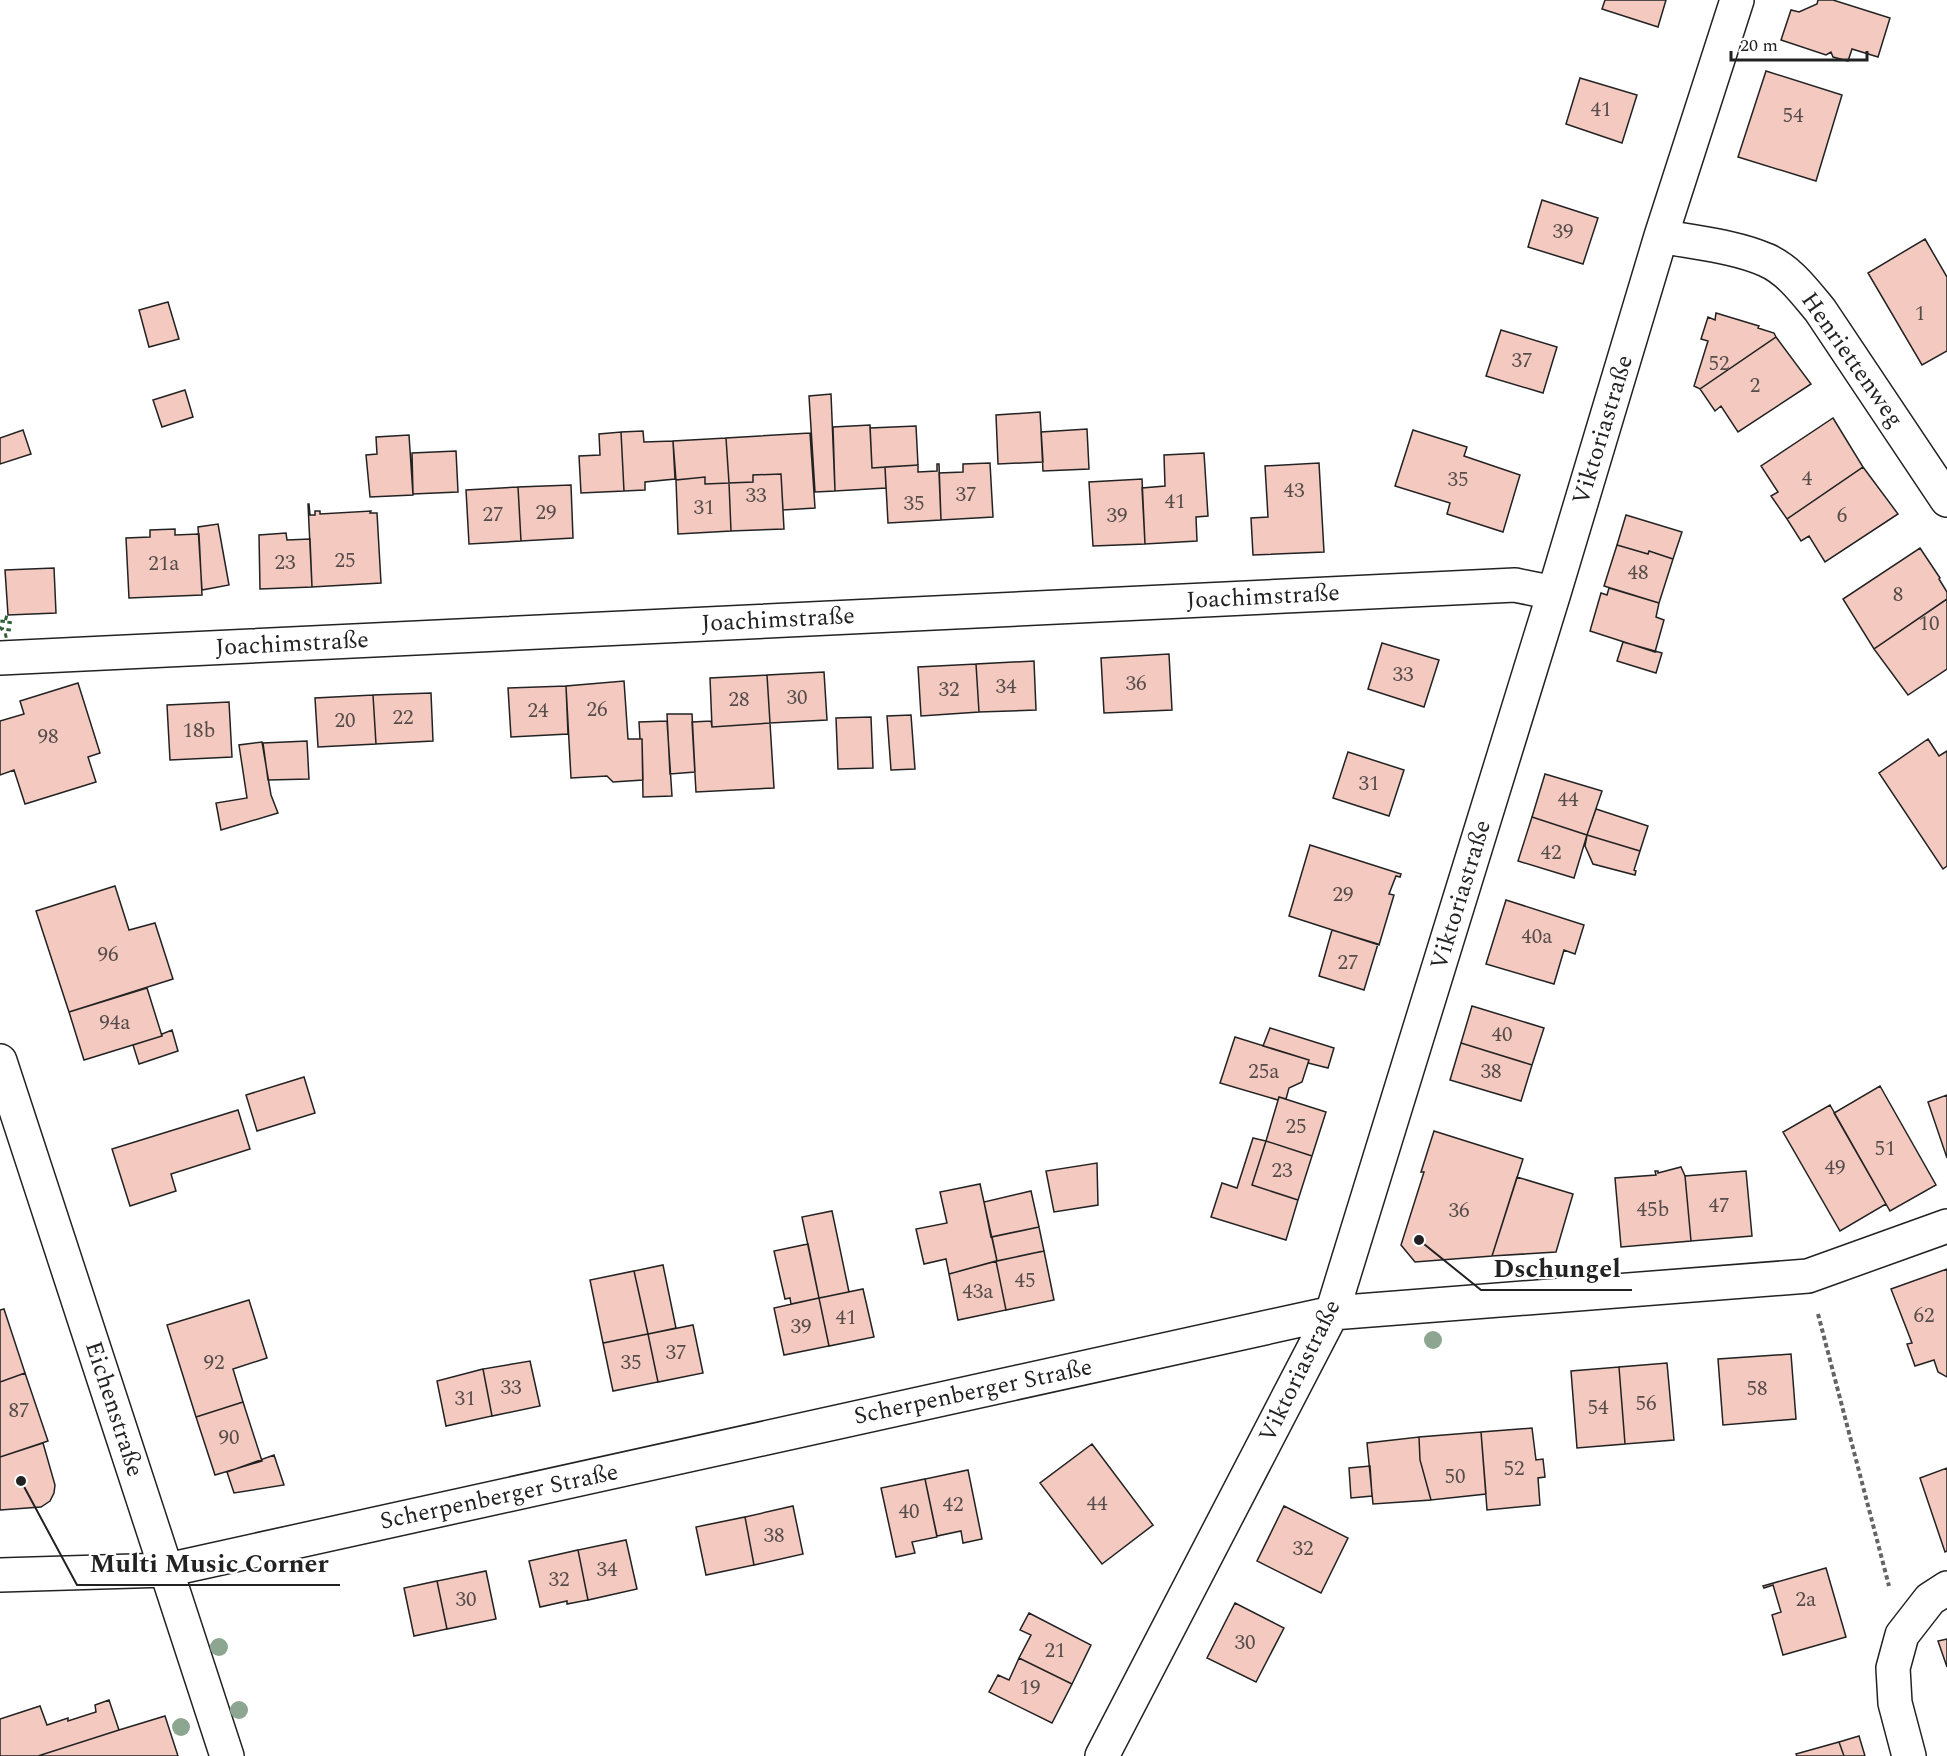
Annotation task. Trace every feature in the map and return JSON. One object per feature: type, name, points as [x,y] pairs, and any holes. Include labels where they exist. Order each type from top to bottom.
[{"type":"street","name":"Viktoriastraße","points":[[1102,1756],[1332,1313],[1554,593],[1661,236],[1737,0]]},
{"type":"street","name":"Henriettenweg","points":[[1661,236],[1741,252],[1767,260],[1797,282],[1820,310],[1947,500]]},
{"type":"street","name":"Joachimstraße","points":[[0,658],[1515,585],[1554,593]]},
{"type":"street","name":"Eichenstraße","points":[[0,1061],[227,1756]]},
{"type":"street","name":"Scherpenberger Straße","points":[[0,1575],[167,1570],[1332,1313],[1808,1276],[1947,1226]]},
{"type":"street","points":[[1909,1756],[1895,1703],[1893,1668],[1902,1635],[1930,1599],[1947,1588]]},
{"type":"path","points":[[1808,1276],[1902,1635]]},
{"type":"building","points":[[1605,0],[1666,0],[1658,27],[1602,9]]},
{"type":"building","points":[[1818,0],[1833,0],[1890,18],[1878,57],[1852,49],[1848,61],[1833,57],[1831,52],[1826,55],[1781,40],[1791,10],[1799,12],[1817,4]]},
{"type":"building","points":[[1766,71],[1842,95],[1816,181],[1738,157]]},
{"type":"building","points":[[1580,78],[1637,95],[1622,143],[1566,124]]},
{"type":"building","points":[[1542,200],[1598,218],[1583,264],[1528,247]]},
{"type":"building","points":[[1925,239],[1947,277],[1947,351],[1922,365],[1868,273]]},
{"type":"building","points":[[168,302],[179,339],[149,347],[139,310]]},
{"type":"building","points":[[1716,313],[1759,326],[1758,328],[1774,333],[1776,337],[1700,389],[1694,386],[1708,341],[1701,339],[1708,317],[1715,320]]},
{"type":"building","points":[[1501,330],[1557,347],[1543,393],[1486,376]]},
{"type":"building","points":[[1776,337],[1811,384],[1738,432],[1721,406],[1715,411],[1700,389]]},
{"type":"building","points":[[185,390],[193,417],[162,427],[153,400]]},
{"type":"building","points":[[831,394],[835,491],[815,492],[809,396]]},
{"type":"building","points":[[1040,412],[1043,462],[998,464],[996,415]]},
{"type":"building","points":[[1833,418],[1863,467],[1787,519],[1771,496],[1778,492],[1761,466]]},
{"type":"building","points":[[870,425],[872,468],[885,467],[886,488],[835,491],[833,427]]},
{"type":"building","points":[[916,426],[918,465],[872,468],[870,428]]},
{"type":"building","points":[[1087,429],[1089,469],[1043,471],[1041,432]]},
{"type":"building","points":[[23,430],[31,454],[0,464],[0,438]]},
{"type":"building","points":[[1413,430],[1467,447],[1464,456],[1520,475],[1503,532],[1447,514],[1450,503],[1395,486]]},
{"type":"building","points":[[643,431],[644,442],[673,441],[675,479],[645,482],[645,490],[624,491],[621,432]]},
{"type":"building","points":[[621,432],[624,491],[581,493],[579,456],[600,455],[599,434]]},
{"type":"building","points":[[810,433],[815,508],[783,510],[781,474],[753,475],[753,482],[729,483],[726,438]]},
{"type":"building","points":[[409,435],[413,495],[370,497],[366,455],[377,454],[376,437]]},
{"type":"building","points":[[726,438],[729,483],[705,484],[705,477],[676,480],[673,441]]},
{"type":"building","points":[[456,451],[458,492],[413,494],[412,453]]},
{"type":"building","points":[[1204,453],[1208,516],[1196,517],[1197,541],[1145,544],[1142,488],[1165,486],[1164,455]]},
{"type":"building","points":[[990,463],[993,517],[941,520],[939,473],[963,472],[963,464]]},
{"type":"building","points":[[1319,463],[1324,552],[1253,555],[1251,518],[1268,517],[1265,466]]},
{"type":"building","points":[[937,464],[939,464],[941,520],[888,523],[885,467],[918,465],[918,472],[937,471]]},
{"type":"building","points":[[1863,467],[1898,514],[1825,562],[1809,536],[1801,541],[1787,519]]},
{"type":"building","points":[[781,474],[784,529],[731,531],[729,483],[753,482],[753,475]]},
{"type":"building","points":[[705,477],[705,484],[729,483],[731,531],[678,534],[676,480]]},
{"type":"building","points":[[1142,479],[1145,544],[1093,546],[1089,482]]},
{"type":"building","points":[[571,485],[573,538],[521,541],[518,487]]},
{"type":"building","points":[[518,487],[521,541],[469,544],[466,490]]},
{"type":"building","points":[[308,504],[310,515],[315,515],[315,511],[320,511],[320,514],[371,511],[370,513],[377,513],[381,583],[312,587]]},
{"type":"building","points":[[1626,515],[1682,532],[1673,559],[1649,551],[1648,554],[1617,545]]},
{"type":"building","points":[[218,524],[229,585],[202,590],[198,527]]},
{"type":"building","points":[[175,529],[175,535],[199,534],[202,595],[129,598],[126,538],[150,537],[150,530]]},
{"type":"building","points":[[286,533],[287,540],[310,539],[312,587],[260,589],[259,535]]},
{"type":"building","points":[[1617,545],[1648,554],[1649,551],[1673,559],[1659,603],[1604,586]]},
{"type":"building","points":[[1920,548],[1940,578],[1947,592],[1947,599],[1874,649],[1843,599]]},
{"type":"building","points":[[54,568],[56,613],[8,615],[5,570]]},
{"type":"building","points":[[1609,588],[1659,603],[1656,617],[1664,620],[1655,652],[1590,631],[1601,593],[1607,595]]},
{"type":"building","points":[[1947,599],[1947,669],[1908,695],[1874,649]]},
{"type":"building","points":[[1623,642],[1662,653],[1656,673],[1617,661]]},
{"type":"building","points":[[1382,643],[1439,660],[1424,707],[1368,689]]},
{"type":"building","points":[[1169,654],[1172,710],[1104,713],[1101,658]]},
{"type":"building","points":[[1034,661],[1036,710],[979,712],[976,664]]},
{"type":"building","points":[[976,664],[979,712],[921,716],[918,667]]},
{"type":"building","points":[[824,672],[827,720],[770,723],[767,675]]},
{"type":"building","points":[[767,675],[770,723],[712,727],[710,678]]},
{"type":"building","points":[[624,681],[628,739],[642,739],[643,780],[613,782],[607,776],[571,778],[566,686]]},
{"type":"building","points":[[78,683],[100,753],[88,757],[96,782],[25,804],[14,770],[0,775],[0,721],[24,714],[20,701]]},
{"type":"building","points":[[566,686],[568,734],[511,737],[508,688]]},
{"type":"building","points":[[431,693],[433,741],[376,744],[373,695]]},
{"type":"building","points":[[373,695],[376,744],[318,747],[315,698]]},
{"type":"building","points":[[229,702],[232,757],[170,760],[167,705]]},
{"type":"building","points":[[667,714],[692,714],[695,772],[670,774]]},
{"type":"building","points":[[911,715],[915,769],[891,770],[887,716]]},
{"type":"building","points":[[871,717],[873,768],[838,769],[836,718]]},
{"type":"building","points":[[667,721],[672,796],[643,797],[642,739],[640,739],[639,722]]},
{"type":"building","points":[[711,721],[712,727],[770,723],[774,788],[696,792],[692,722]]},
{"type":"building","points":[[1928,739],[1939,756],[1947,751],[1947,866],[1943,869],[1879,773]]},
{"type":"building","points":[[307,741],[309,779],[268,780],[263,743]]},
{"type":"building","points":[[262,742],[271,795],[278,813],[221,830],[216,803],[247,798],[239,745]]},
{"type":"building","points":[[1348,752],[1404,770],[1389,816],[1333,798]]},
{"type":"building","points":[[1545,774],[1602,791],[1587,835],[1532,817]]},
{"type":"building","points":[[1596,809],[1648,826],[1640,851],[1587,835]]},
{"type":"building","points":[[1532,817],[1587,835],[1574,878],[1518,861]]},
{"type":"building","points":[[1587,835],[1640,851],[1634,870],[1635,875],[1593,864],[1585,846]]},
{"type":"building","points":[[1310,845],[1401,874],[1400,877],[1396,876],[1389,894],[1394,895],[1379,945],[1289,916]]},
{"type":"building","points":[[115,886],[129,930],[155,923],[173,979],[69,1012],[36,911]]},
{"type":"building","points":[[1506,900],[1584,925],[1575,954],[1564,950],[1554,984],[1486,964]]},
{"type":"building","points":[[1332,930],[1378,944],[1364,990],[1319,976]]},
{"type":"building","points":[[147,988],[162,1036],[84,1060],[69,1012]]},
{"type":"building","points":[[1472,1006],[1544,1028],[1532,1065],[1461,1043]]},
{"type":"building","points":[[1270,1028],[1334,1048],[1328,1068],[1263,1046]]},
{"type":"building","points":[[172,1030],[178,1051],[139,1064],[133,1045],[162,1036]]},
{"type":"building","points":[[1235,1037],[1309,1060],[1302,1082],[1289,1088],[1286,1099],[1279,1097],[1278,1100],[1220,1083]]},
{"type":"building","points":[[1461,1043],[1532,1065],[1521,1101],[1450,1080]]},
{"type":"building","points":[[304,1077],[315,1113],[257,1131],[246,1095]]},
{"type":"building","points":[[1880,1086],[1936,1185],[1890,1211],[1834,1113]]},
{"type":"building","points":[[1947,1095],[1947,1158],[1928,1102]]},
{"type":"building","points":[[1279,1097],[1326,1112],[1312,1156],[1266,1141]]},
{"type":"building","points":[[1830,1105],[1886,1204],[1840,1231],[1783,1132]]},
{"type":"building","points":[[238,1110],[250,1149],[171,1174],[176,1191],[130,1206],[112,1149]]},
{"type":"building","points":[[1434,1131],[1523,1159],[1492,1256],[1415,1262],[1401,1245]]},
{"type":"building","points":[[1253,1138],[1266,1141],[1252,1185],[1298,1200],[1286,1240],[1211,1217],[1222,1183],[1237,1188]]},
{"type":"building","points":[[1266,1141],[1312,1156],[1298,1200],[1252,1185]]},
{"type":"building","points":[[1097,1163],[1098,1205],[1054,1212],[1046,1171]]},
{"type":"building","points":[[1681,1167],[1685,1176],[1691,1241],[1621,1247],[1615,1178],[1656,1175],[1655,1171],[1658,1173]]},
{"type":"building","points":[[1746,1171],[1752,1236],[1691,1241],[1685,1176]]},
{"type":"building","points":[[1517,1177],[1573,1194],[1556,1252],[1492,1256]]},
{"type":"building","points":[[980,1184],[997,1261],[949,1274],[946,1259],[924,1264],[916,1229],[947,1223],[940,1192]]},
{"type":"building","points":[[1031,1191],[1039,1227],[991,1237],[984,1202]]},
{"type":"building","points":[[832,1211],[849,1292],[819,1298],[802,1217]]},
{"type":"building","points":[[1039,1227],[1044,1251],[997,1261],[992,1237]]},
{"type":"building","points":[[808,1244],[819,1298],[791,1304],[790,1298],[785,1299],[774,1251]]},
{"type":"building","points":[[1044,1251],[1054,1300],[1006,1310],[996,1261]]},
{"type":"building","points":[[996,1261],[1006,1310],[958,1320],[949,1274]]},
{"type":"building","points":[[663,1265],[676,1328],[648,1334],[634,1271]]},
{"type":"building","points":[[1947,1269],[1947,1377],[1938,1372],[1934,1360],[1915,1366],[1907,1344],[1912,1343],[1891,1289]]},
{"type":"building","points":[[634,1271],[648,1334],[603,1343],[590,1280]]},
{"type":"building","points":[[863,1289],[874,1337],[829,1346],[819,1298]]},
{"type":"building","points":[[819,1298],[829,1346],[784,1355],[774,1308]]},
{"type":"building","points":[[249,1300],[267,1358],[233,1369],[243,1402],[196,1417],[167,1325]]},
{"type":"building","points":[[4,1309],[25,1373],[0,1382],[0,1310]]},
{"type":"building","points":[[693,1325],[703,1373],[658,1382],[648,1334]]},
{"type":"building","points":[[648,1334],[658,1382],[613,1391],[603,1343]]},
{"type":"building","points":[[1791,1354],[1796,1419],[1723,1425],[1718,1359]]},
{"type":"building","points":[[530,1361],[540,1406],[492,1416],[483,1369]]},
{"type":"building","points":[[1667,1363],[1674,1440],[1625,1444],[1619,1367]]},
{"type":"building","points":[[1619,1367],[1625,1444],[1577,1448],[1571,1371]]},
{"type":"building","points":[[483,1369],[492,1416],[446,1426],[437,1381]]},
{"type":"building","points":[[25,1373],[48,1441],[0,1457],[0,1382]]},
{"type":"building","points":[[243,1402],[262,1461],[215,1475],[196,1417]]},
{"type":"building","points":[[1532,1428],[1536,1460],[1543,1459],[1545,1477],[1538,1478],[1540,1505],[1487,1510],[1481,1432]]},
{"type":"building","points":[[1481,1432],[1486,1494],[1431,1500],[1420,1460],[1419,1437]]},
{"type":"building","points":[[1419,1437],[1420,1460],[1431,1500],[1373,1504],[1367,1443]]},
{"type":"building","points":[[43,1443],[55,1485],[50,1501],[41,1507],[0,1510],[0,1457]]},
{"type":"building","points":[[1092,1444],[1153,1525],[1102,1564],[1040,1483]]},
{"type":"building","points":[[274,1455],[284,1485],[234,1493],[227,1472]]},
{"type":"building","points":[[1370,1466],[1372,1496],[1351,1498],[1349,1468]]},
{"type":"building","points":[[1947,1468],[1947,1551],[1945,1552],[1920,1478]]},
{"type":"building","points":[[968,1470],[982,1539],[963,1543],[961,1531],[937,1536],[925,1479]]},
{"type":"building","points":[[925,1479],[937,1537],[912,1542],[915,1553],[896,1557],[881,1488]]},
{"type":"building","points":[[793,1506],[803,1554],[754,1565],[745,1517]]},
{"type":"building","points":[[1284,1506],[1348,1538],[1321,1593],[1257,1561]]},
{"type":"building","points":[[745,1517],[754,1565],[706,1575],[696,1527]]},
{"type":"building","points":[[626,1540],[637,1589],[588,1600],[578,1550]]},
{"type":"building","points":[[578,1550],[588,1600],[567,1604],[567,1601],[540,1607],[529,1561]]},
{"type":"building","points":[[1826,1568],[1846,1637],[1783,1655],[1772,1615],[1781,1612],[1773,1585],[1764,1588],[1763,1586]]},
{"type":"building","points":[[486,1571],[496,1619],[447,1629],[437,1581]]},
{"type":"building","points":[[437,1581],[447,1629],[414,1636],[404,1588]]},
{"type":"building","points":[[1235,1603],[1284,1628],[1256,1682],[1207,1658]]},
{"type":"building","points":[[1029,1613],[1091,1645],[1072,1684],[1019,1658],[1031,1635],[1020,1630]]},
{"type":"building","points":[[1947,1639],[1947,1667],[1938,1641]]},
{"type":"building","points":[[1019,1658],[1072,1684],[1052,1723],[989,1692],[998,1675],[1009,1680]]},
{"type":"building","points":[[109,1700],[119,1730],[38,1756],[0,1756],[0,1719],[40,1706],[47,1725],[96,1712],[95,1705]]},
{"type":"building","points":[[165,1716],[178,1756],[38,1756],[119,1730]]},
{"type":"building","points":[[1859,1736],[1865,1756],[1844,1756],[1839,1742]]},
{"type":"building","points":[[1839,1742],[1844,1756],[1797,1756],[1796,1754]]},
{"type":"hedge","points":[[0,629],[3,617],[10,619],[8,635],[0,637]]},
{"type":"place","name":"Dschungel","points":[[1419,1240]]},
{"type":"place","name":"Multi Music Corner","points":[[21,1481]]}]
